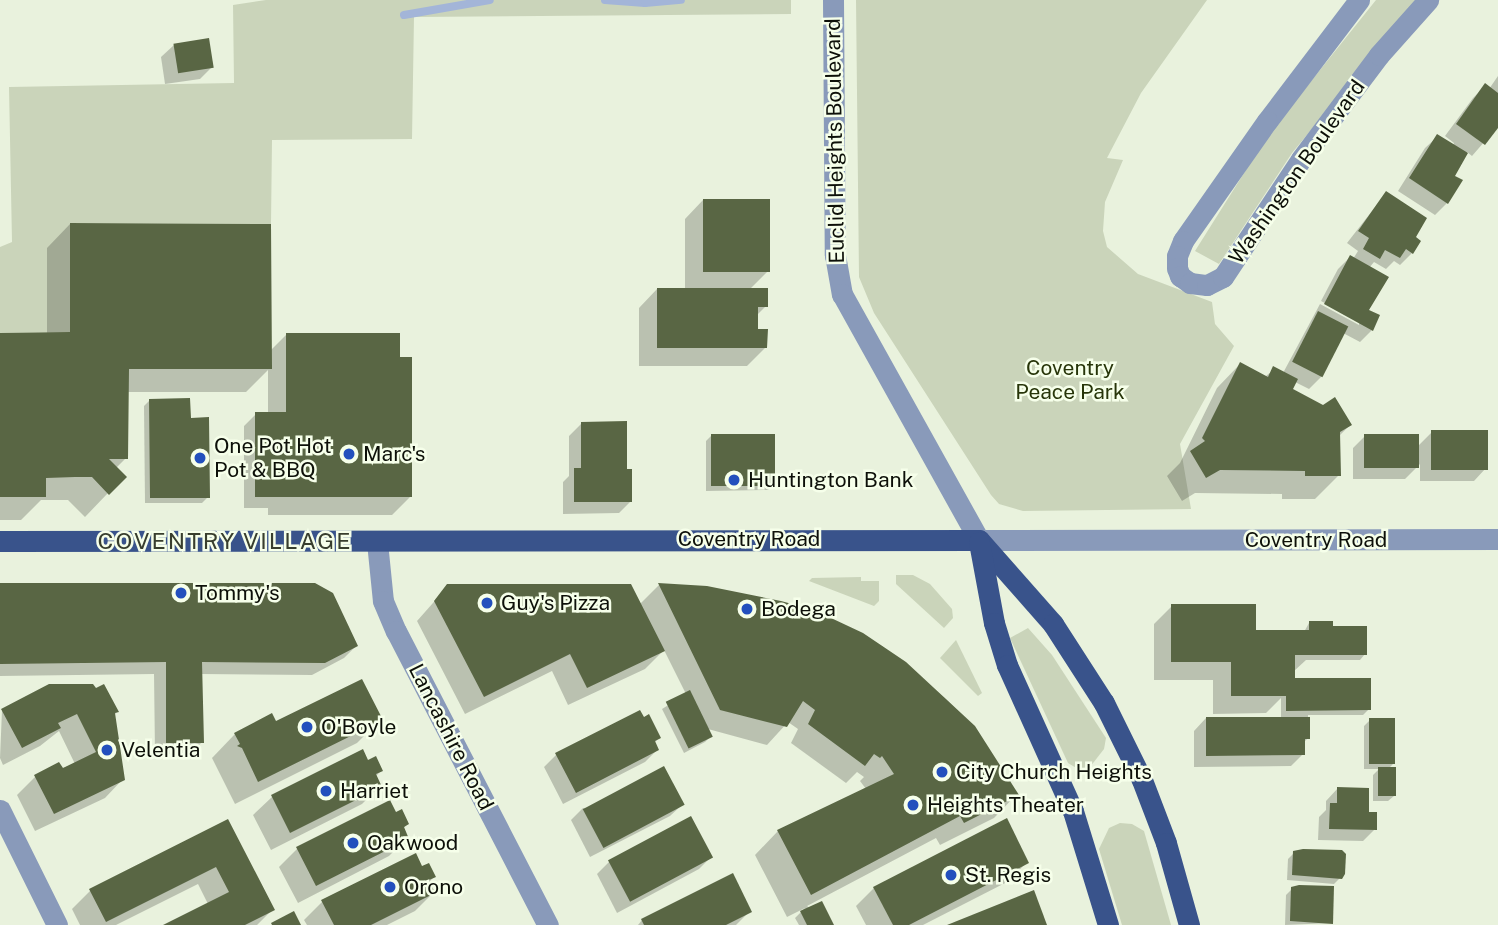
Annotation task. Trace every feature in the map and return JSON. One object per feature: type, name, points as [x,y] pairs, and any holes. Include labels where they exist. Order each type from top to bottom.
[{"type":"main road","name":"Coventry Road","points":[[0,541],[979,540]]},
{"type":"main road","name":"Euclid Heights Boulevard","points":[[979,540],[994,623],[1007,665],[1073,811],[1108,925]]},
{"type":"main road","name":"Euclid Heights Boulevard","points":[[979,540],[1053,624],[1104,703],[1143,783],[1166,843],[1189,925]]},
{"type":"street","name":"Euclid Heights Boulevard","points":[[833,0],[835,256],[842,294],[979,540]]},
{"type":"street","name":"Washington Boulevard","points":[[1359,0],[1267,121],[1183,241],[1177,256],[1177,268],[1180,276],[1189,283],[1207,285],[1223,276],[1301,159],[1379,55],[1428,0]]},
{"type":"street","name":"Coventry Road","points":[[979,540],[1498,539]]},
{"type":"street","name":"Lancashire Road","points":[[377,542],[383,601],[396,631],[548,925]]},
{"type":"street","points":[[0,810],[57,925]]},
{"type":"green space","points":[[266,0],[791,0],[791,14],[414,17],[412,139],[272,140],[271,224],[70,223],[70,332],[0,333],[0,247],[12,242],[9,87],[234,83],[233,5]]},
{"type":"green space","name":"Coventry Peace Park","points":[[856,0],[1207,0],[1141,93],[1107,158],[1123,160],[1105,202],[1103,231],[1107,247],[1138,274],[1212,302],[1215,324],[1234,346],[1180,444],[1191,509],[1023,511],[999,504],[991,495],[874,313],[859,277]]},
{"type":"green space","points":[[1376,0],[1418,0],[1292,153],[1219,264],[1195,251],[1268,135]]},
{"type":"green space","points":[[896,575],[913,575],[930,584],[952,609],[953,618],[944,628],[896,584]]},
{"type":"green space","points":[[861,577],[861,581],[879,581],[879,601],[874,606],[809,581],[812,578]]},
{"type":"green space","points":[[1028,628],[1052,655],[1106,738],[1104,749],[1090,767],[1078,769],[1068,763],[1010,638]]},
{"type":"green space","points":[[956,640],[982,693],[978,696],[940,658]]},
{"type":"green space","points":[[1120,823],[1132,824],[1144,831],[1171,925],[1122,925],[1099,849],[1109,828]]},
{"type":"building","points":[[209,38],[214,68],[178,73],[173,44]]},
{"type":"building","points":[[1485,83],[1498,93],[1498,128],[1485,145],[1456,124]]},
{"type":"building","points":[[1437,134],[1468,153],[1455,176],[1463,180],[1448,204],[1409,178]]},
{"type":"building","points":[[1386,191],[1427,218],[1416,237],[1421,241],[1413,254],[1406,249],[1400,258],[1385,250],[1380,259],[1363,249],[1369,238],[1358,231]]},
{"type":"building","points":[[703,199],[770,199],[770,272],[703,272]]},
{"type":"building","points":[[70,223],[271,224],[272,369],[129,369],[128,459],[109,459],[127,477],[109,495],[92,477],[75,477],[46,478],[46,497],[0,497],[0,333],[70,332]]},
{"type":"building","points":[[1350,255],[1389,277],[1369,310],[1380,315],[1373,331],[1324,304]]},
{"type":"building","points":[[657,288],[768,288],[768,307],[758,307],[758,329],[768,329],[767,348],[657,348]]},
{"type":"building","points":[[1318,311],[1348,326],[1322,377],[1292,362]]},
{"type":"building","name":"Marc's","points":[[286,333],[400,333],[400,357],[412,357],[412,497],[255,497],[255,412],[286,412]]},
{"type":"building","points":[[1240,362],[1268,377],[1273,366],[1298,379],[1293,389],[1323,405],[1335,397],[1352,425],[1340,432],[1341,476],[1305,476],[1305,471],[1220,470],[1206,478],[1190,451],[1205,441],[1202,438]]},
{"type":"building","points":[[190,398],[191,418],[209,417],[210,498],[150,498],[149,399]]},
{"type":"building","points":[[627,421],[627,469],[632,469],[632,502],[574,502],[574,468],[581,468],[581,422]]},
{"type":"building","points":[[1431,430],[1488,430],[1488,470],[1431,470]]},
{"type":"building","points":[[711,434],[775,434],[775,486],[711,486]]},
{"type":"building","points":[[1364,434],[1419,434],[1419,468],[1364,468]]},
{"type":"building","points":[[0,583],[315,583],[333,593],[358,646],[325,663],[202,662],[204,743],[166,743],[166,662],[0,664]]},
{"type":"building","points":[[658,583],[707,586],[781,601],[814,610],[863,633],[906,662],[975,726],[1019,795],[964,823],[960,816],[811,895],[777,830],[894,774],[882,756],[880,758],[874,754],[865,766],[808,724],[815,710],[803,701],[787,727],[720,710]]},
{"type":"building","points":[[447,584],[631,584],[665,651],[587,688],[570,654],[484,697],[434,601]]},
{"type":"building","points":[[1171,604],[1256,604],[1256,630],[1309,630],[1309,621],[1333,621],[1333,626],[1367,626],[1367,655],[1295,655],[1295,678],[1371,678],[1371,710],[1286,711],[1286,696],[1231,696],[1231,662],[1171,662]]},
{"type":"building","name":"O'Boyle","points":[[362,679],[383,720],[258,782],[242,748],[237,746],[240,744],[234,733],[272,713],[276,721]]},
{"type":"building","name":"Velentia","points":[[49,684],[93,684],[96,688],[104,684],[119,712],[115,713],[125,780],[54,814],[34,775],[59,762],[63,768],[96,752],[77,714],[58,723],[61,728],[22,748],[1,709]]},
{"type":"building","points":[[690,690],[713,737],[689,749],[666,702]]},
{"type":"building","points":[[640,710],[644,717],[649,714],[661,738],[655,741],[659,750],[576,793],[555,753]]},
{"type":"building","points":[[1206,717],[1310,717],[1310,739],[1305,739],[1305,755],[1206,756]]},
{"type":"building","points":[[1369,718],[1395,718],[1395,764],[1369,764]]},
{"type":"building","name":"Harriet","points":[[363,749],[368,760],[376,756],[383,771],[376,774],[382,787],[290,833],[271,795]]},
{"type":"building","points":[[664,766],[685,805],[603,848],[583,809]]},
{"type":"building","points":[[1378,767],[1396,767],[1396,796],[1378,796]]},
{"type":"building","points":[[1337,787],[1369,788],[1369,812],[1377,812],[1377,830],[1329,829],[1330,803],[1337,803]]},
{"type":"building","name":"Oakwood","points":[[390,800],[396,812],[402,809],[409,824],[404,827],[409,839],[316,886],[296,847]]},
{"type":"building","points":[[691,816],[713,857],[630,902],[608,860]]},
{"type":"building","name":"St. Regis","points":[[1007,818],[1029,863],[909,925],[893,925],[873,887]]},
{"type":"building","points":[[228,819],[275,910],[245,925],[163,925],[229,892],[216,867],[106,922],[89,889]]},
{"type":"building","points":[[1342,850],[1346,854],[1345,874],[1342,879],[1292,875],[1293,851]]},
{"type":"building","name":"Orono","points":[[416,853],[422,866],[429,863],[436,877],[429,880],[435,893],[371,925],[334,925],[321,900]]},
{"type":"building","points":[[733,873],[752,912],[726,925],[644,925],[641,919]]},
{"type":"building","points":[[1334,886],[1333,924],[1290,921],[1291,887]]},
{"type":"building","points":[[1034,890],[1047,925],[947,925]]},
{"type":"building","points":[[822,901],[834,925],[807,925],[800,911]]},
{"type":"building","points":[[294,911],[301,925],[272,925],[271,923]]},
{"type":"waterway","points":[[404,15],[490,0]]},
{"type":"waterway","points":[[605,0],[645,3],[681,0]]},
{"type":"place","name":"Marc's","points":[[349,454]]},
{"type":"place","name":"One Pot Hot Pot & BBQ","points":[[200,458]]},
{"type":"place","name":"Huntington Bank","points":[[734,480]]},
{"type":"place","name":"Tommy's","points":[[181,593]]},
{"type":"place","name":"Guy's Pizza","points":[[487,603]]},
{"type":"place","name":"Bodega","points":[[747,609]]},
{"type":"place","name":"O'Boyle","points":[[307,727]]},
{"type":"place","name":"Velentia","points":[[107,750]]},
{"type":"place","name":"City Church Heights","points":[[942,772]]},
{"type":"place","name":"Harriet","points":[[326,791]]},
{"type":"place","name":"Heights Theater","points":[[913,805]]},
{"type":"place","name":"Oakwood","points":[[353,843]]},
{"type":"place","name":"St. Regis","points":[[951,875]]},
{"type":"place","name":"Orono","points":[[390,887]]},
{"type":"district","name":"COVENTRY VILLAGE","points":[[225,541]]}]
